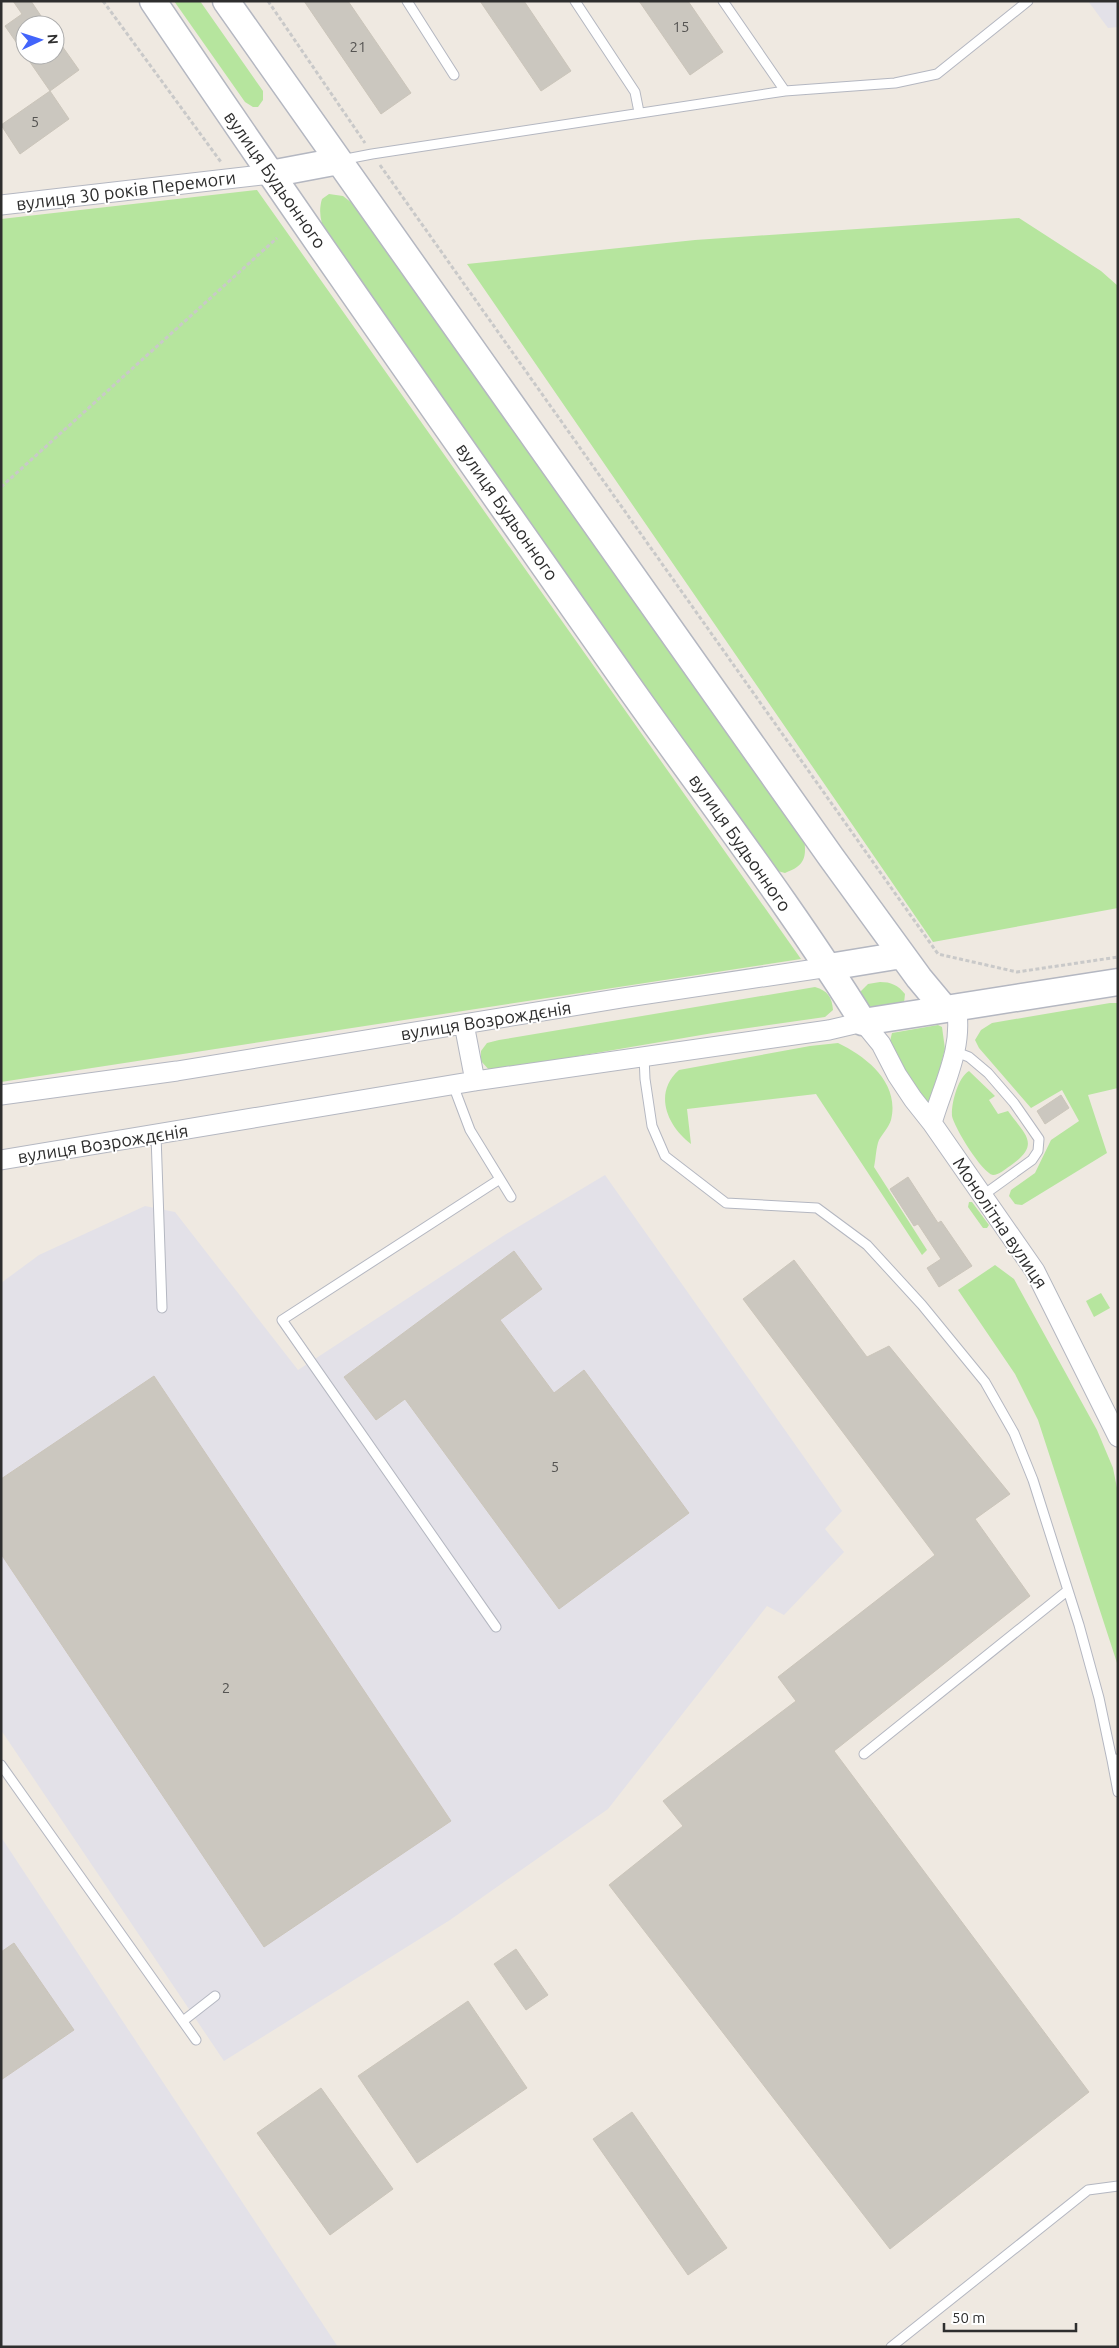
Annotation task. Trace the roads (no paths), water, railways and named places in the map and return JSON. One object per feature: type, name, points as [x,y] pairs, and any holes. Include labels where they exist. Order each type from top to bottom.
[{"type":"main road","name":"вулиця Будьонного","points":[[153,1],[270,174],[629,686],[829,966],[863,1022]]},
{"type":"main road","points":[[226,1],[831,857],[902,955],[950,1008]]},
{"type":"main road","name":"вулиця 30 років Перемоги","points":[[270,174],[339,160]]},
{"type":"main road","name":"вулиця Возрождєнія","points":[[829,966],[902,955]]},
{"type":"main road","name":"вулиця Возрождєнія","points":[[863,1022],[1118,982]]},
{"type":"street","name":"вулиця 30 років Перемоги","points":[[1,205],[270,174]]},
{"type":"street","name":"вулиця Возрождєнія","points":[[1,1095],[177,1071],[829,966]]},
{"type":"street","points":[[932,1123],[956,1052],[959,1031],[950,1008]]},
{"type":"street","name":"вулиця Возрождєнія","points":[[1,1160],[475,1081],[829,1030],[863,1022]]},
{"type":"street","name":"Монолітна вулиця","points":[[863,1022],[881,1044],[913,1100],[932,1123],[1035,1270],[1069,1334],[1118,1437]]},
{"type":"street","points":[[464,1024],[475,1081]]},
{"type":"lane","points":[[408,1],[454,75]]},
{"type":"lane","points":[[574,1],[635,92],[639,112]]},
{"type":"lane","points":[[723,1],[785,91]]},
{"type":"lane","points":[[339,160],[639,112],[785,91],[895,83],[937,74],[1028,1]]},
{"type":"lane","points":[[956,1052],[968,1057],[988,1073],[1014,1103],[1039,1139],[1038,1151],[1032,1160],[982,1196]]},
{"type":"lane","points":[[644,1056],[645,1079],[652,1126],[664,1156],[726,1204],[817,1208],[867,1245],[922,1305],[985,1382],[1014,1433],[1033,1480],[1100,1698],[1115,1760],[1118,1792]]},
{"type":"lane","points":[[453,1085],[470,1130],[510,1197]]},
{"type":"lane","points":[[156,1135],[162,1308]]},
{"type":"lane","points":[[496,1627],[282,1320],[500,1179]]},
{"type":"lane","points":[[864,1754],[1067,1591]]},
{"type":"lane","points":[[1,1765],[196,2040]]},
{"type":"lane","points":[[183,2021],[215,1996]]},
{"type":"lane","points":[[891,2347],[1088,2190],[1118,2186]]}]
